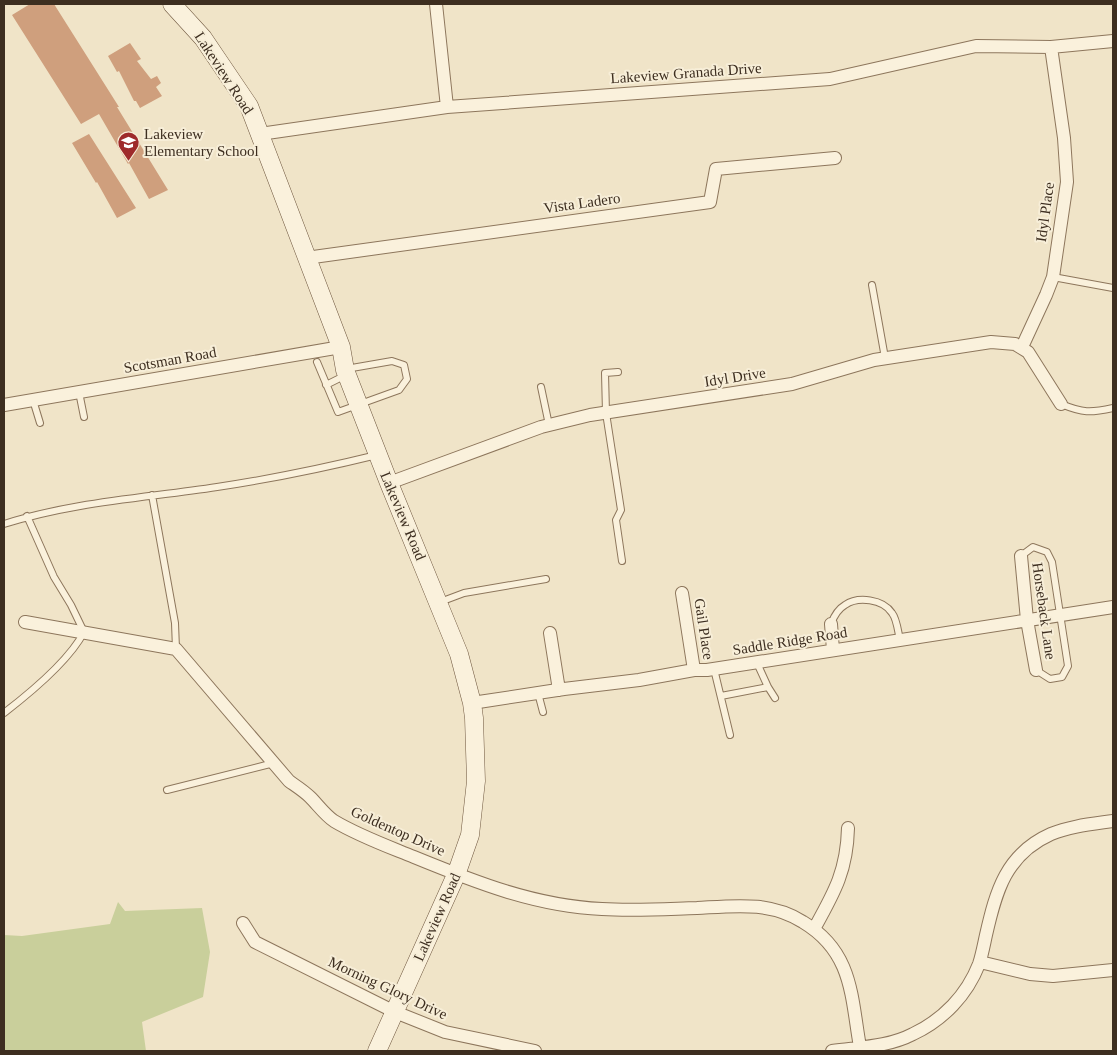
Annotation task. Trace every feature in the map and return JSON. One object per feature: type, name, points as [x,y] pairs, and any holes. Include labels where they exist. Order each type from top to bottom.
[{"type":"street","name":"Lakeview Road","points":[[172,4],[202,38],[249,106],[341,347],[346,372],[358,405],[459,654],[472,703],[476,781],[470,835],[456,875],[377,1051]]},
{"type":"street","points":[[436,4],[446,107]]},
{"type":"street","name":"Lakeview Granada Drive","points":[[260,134],[446,107],[830,79],[976,46],[1051,47],[1113,41]]},
{"type":"street","name":"Idyl Place","points":[[1022,347],[1053,277],[1067,182],[1064,138],[1051,47]]},
{"type":"street","name":"Vista Ladero","points":[[306,258],[710,202],[716,169],[835,158]]},
{"type":"street","name":"Idyl Drive","points":[[389,484],[549,425],[606,413],[792,384],[885,358],[991,342],[1007,342],[1022,347]]},
{"type":"street","name":"Scotsman Road","points":[[4,404],[341,347]]},
{"type":"street","points":[[1022,347],[1034,359],[1061,404]]},
{"type":"street","name":"Horseback Lane","points":[[1021,556],[1027,620],[1036,670]]},
{"type":"street","name":"Gail Place","points":[[682,594],[694,670]]},
{"type":"street","name":"Saddle Ridge Road","points":[[472,703],[639,680],[694,670],[758,663],[1113,607]]},
{"type":"street","points":[[25,622],[176,649]]},
{"type":"street","points":[[830,624],[833,650]]},
{"type":"street","points":[[550,633],[559,690]]},
{"type":"street","name":"Goldentop Drive","points":[[176,649],[290,781],[309,796],[333,820],[379,843],[456,875],[538,901],[600,909],[631,910],[754,906],[792,916],[814,929],[834,950],[848,974],[860,1047]]},
{"type":"street","points":[[832,1051],[887,1044],[919,1032],[936,1020],[953,1006],[966,988],[980,962],[997,891],[1007,872],[1021,854],[1040,840],[1061,830],[1113,821]]},
{"type":"street","points":[[814,929],[838,886],[848,849],[848,828]]},
{"type":"street","name":"Morning Glory Drive","points":[[244,923],[255,942],[394,1012],[445,1032],[534,1051]]},
{"type":"street","points":[[980,962],[1030,974],[1053,976],[1113,970]]},
{"type":"lane","points":[[1053,277],[1113,288]]},
{"type":"lane","points":[[872,284],[885,358]]},
{"type":"lane","points":[[317,362],[326,385],[338,412],[399,390],[407,379],[404,365],[392,361],[346,372],[326,385]]},
{"type":"lane","points":[[618,372],[605,373],[606,413],[621,510],[616,520],[622,561]]},
{"type":"lane","points":[[541,387],[549,425]]},
{"type":"lane","points":[[79,392],[84,417]]},
{"type":"lane","points":[[33,400],[40,423]]},
{"type":"lane","points":[[1061,404],[1085,412],[1113,408]]},
{"type":"lane","points":[[4,524],[26,516],[94,503],[217,487],[332,466],[378,454]]},
{"type":"lane","points":[[152,496],[174,623],[176,649]]},
{"type":"lane","points":[[4,713],[22,699],[64,659],[78,644],[84,632],[71,605],[54,577],[26,516]]},
{"type":"lane","points":[[1021,556],[1033,547],[1046,552],[1052,562],[1068,666],[1062,677],[1050,679],[1036,670]]},
{"type":"lane","points":[[439,602],[464,593],[546,579]]},
{"type":"lane","points":[[830,624],[836,613],[846,604],[863,599],[882,604],[893,613],[900,640]]},
{"type":"lane","points":[[758,663],[768,687],[776,698]]},
{"type":"lane","points":[[714,669],[730,735]]},
{"type":"lane","points":[[721,696],[768,687]]},
{"type":"lane","points":[[538,693],[543,712]]},
{"type":"lane","points":[[167,790],[274,763]]},
{"type":"green space","points":[[118,902],[125,911],[202,908],[210,952],[203,997],[142,1022],[146,1051],[4,1051],[4,935],[22,936],[110,924]]},
{"type":"building","points":[[30,4],[54,4],[119,107],[117,107],[168,190],[149,199],[99,114],[81,124],[12,15]]},
{"type":"building","points":[[130,43],[141,59],[137,61],[151,79],[157,76],[161,83],[156,87],[162,96],[140,108],[136,101],[134,101],[119,71],[117,72],[108,56]]},
{"type":"building","points":[[89,134],[136,208],[117,218],[72,143]]},
{"type":"place","name":"Lakeview Elementary School","points":[[128,162]]}]
